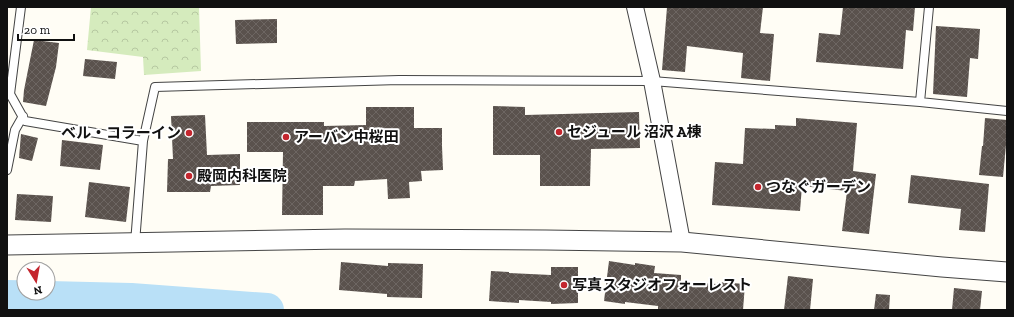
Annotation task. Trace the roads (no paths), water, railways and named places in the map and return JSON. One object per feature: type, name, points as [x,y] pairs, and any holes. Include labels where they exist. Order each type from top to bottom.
[{"type":"street","points":[[635,7],[652,81],[682,242]]},
{"type":"street","points":[[7,245],[345,239],[682,242],[1007,272]]},
{"type":"lane","points":[[21,7],[10,94],[25,122],[143,141]]},
{"type":"lane","points":[[920,102],[929,7]]},
{"type":"lane","points":[[135,243],[143,141],[156,87],[399,80],[652,81],[920,102],[1007,111]]},
{"type":"lane","points":[[7,170],[15,130],[22,116]]},
{"type":"waterway","points":[[7,297],[131,300],[267,310]]},
{"type":"place","name":"セジュール 沼沢 A棟","points":[[559,132]]},
{"type":"place","name":"ベル・コラーイン","points":[[189,133]]},
{"type":"place","name":"アーバン中桜田","points":[[286,137]]},
{"type":"place","name":"殿岡内科医院","points":[[189,176]]},
{"type":"place","name":"つなぐガーデン","points":[[758,187]]},
{"type":"place","name":"写真スタジオフォーレスト","points":[[564,285]]}]
